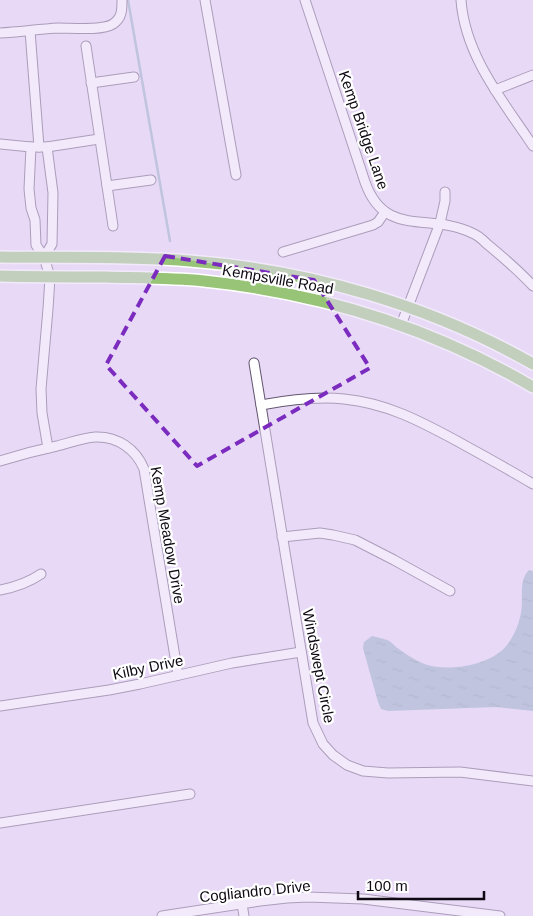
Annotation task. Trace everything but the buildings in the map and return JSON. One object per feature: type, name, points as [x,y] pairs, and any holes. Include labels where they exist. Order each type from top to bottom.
[{"type":"main road","name":"Kempsville Road","points":[[0,257],[160,259],[253,268],[330,284],[374,296],[475,334],[533,364]]},
{"type":"main road","name":"Kempsville Road","points":[[0,276],[172,279],[233,285],[294,295],[354,310],[401,325],[498,367],[533,387]]},
{"type":"street","points":[[0,33],[59,28],[90,29],[108,27],[119,19],[122,13],[122,0]]},
{"type":"street","points":[[205,0],[236,175]]},
{"type":"street","name":"Kemp Bridge Lane","points":[[305,0],[369,193],[375,203],[385,212],[398,218],[415,222],[440,223],[473,233],[509,262],[533,286]]},
{"type":"street","points":[[461,0],[467,30],[476,56],[488,80],[533,146]]},
{"type":"street","points":[[30,31],[39,147],[53,193],[52,244],[44,257]]},
{"type":"street","points":[[86,46],[114,226]]},
{"type":"street","points":[[495,90],[533,75]]},
{"type":"street","points":[[91,83],[134,76]]},
{"type":"street","points":[[0,144],[39,147],[99,139]]},
{"type":"street","points":[[39,147],[29,190],[31,208],[35,220],[36,245],[44,257],[50,277],[41,389],[42,413],[48,448]]},
{"type":"street","points":[[107,186],[151,180]]},
{"type":"street","points":[[401,325],[440,223],[445,192]]},
{"type":"street","points":[[283,252],[373,225],[378,222],[385,212]]},
{"type":"street","name":"Windswept Circle","points":[[254,363],[313,723],[323,744],[333,755],[362,771],[388,773],[460,772],[533,781]]},
{"type":"street","points":[[261,405],[326,397],[371,403],[402,413],[533,484]]},
{"type":"street","name":"Kemp Meadow Drive","points":[[0,461],[94,437],[119,442],[129,448],[141,462],[144,469],[178,675]]},
{"type":"street","points":[[282,537],[320,533],[355,540],[450,591]]},
{"type":"street","points":[[0,590],[30,582],[41,574]]},
{"type":"street","name":"Kilby Drive","points":[[0,706],[109,690],[232,663],[301,652]]},
{"type":"street","points":[[0,823],[190,794]]},
{"type":"street","name":"Cogliandro Drive","points":[[162,916],[287,898],[337,897],[500,916]]},
{"type":"street","points":[[242,904],[244,916]]},
{"type":"highlighted area","points":[[165,256],[314,280],[370,368],[197,466],[106,365]]},
{"type":"water","points":[[529,570],[533,571],[533,711],[496,707],[388,711],[381,709],[363,648],[364,642],[372,636],[385,639],[415,660],[432,666],[455,667],[479,663],[500,652],[507,645],[517,628],[521,611],[523,580]]},
{"type":"waterway","points":[[128,0],[170,241]]}]
